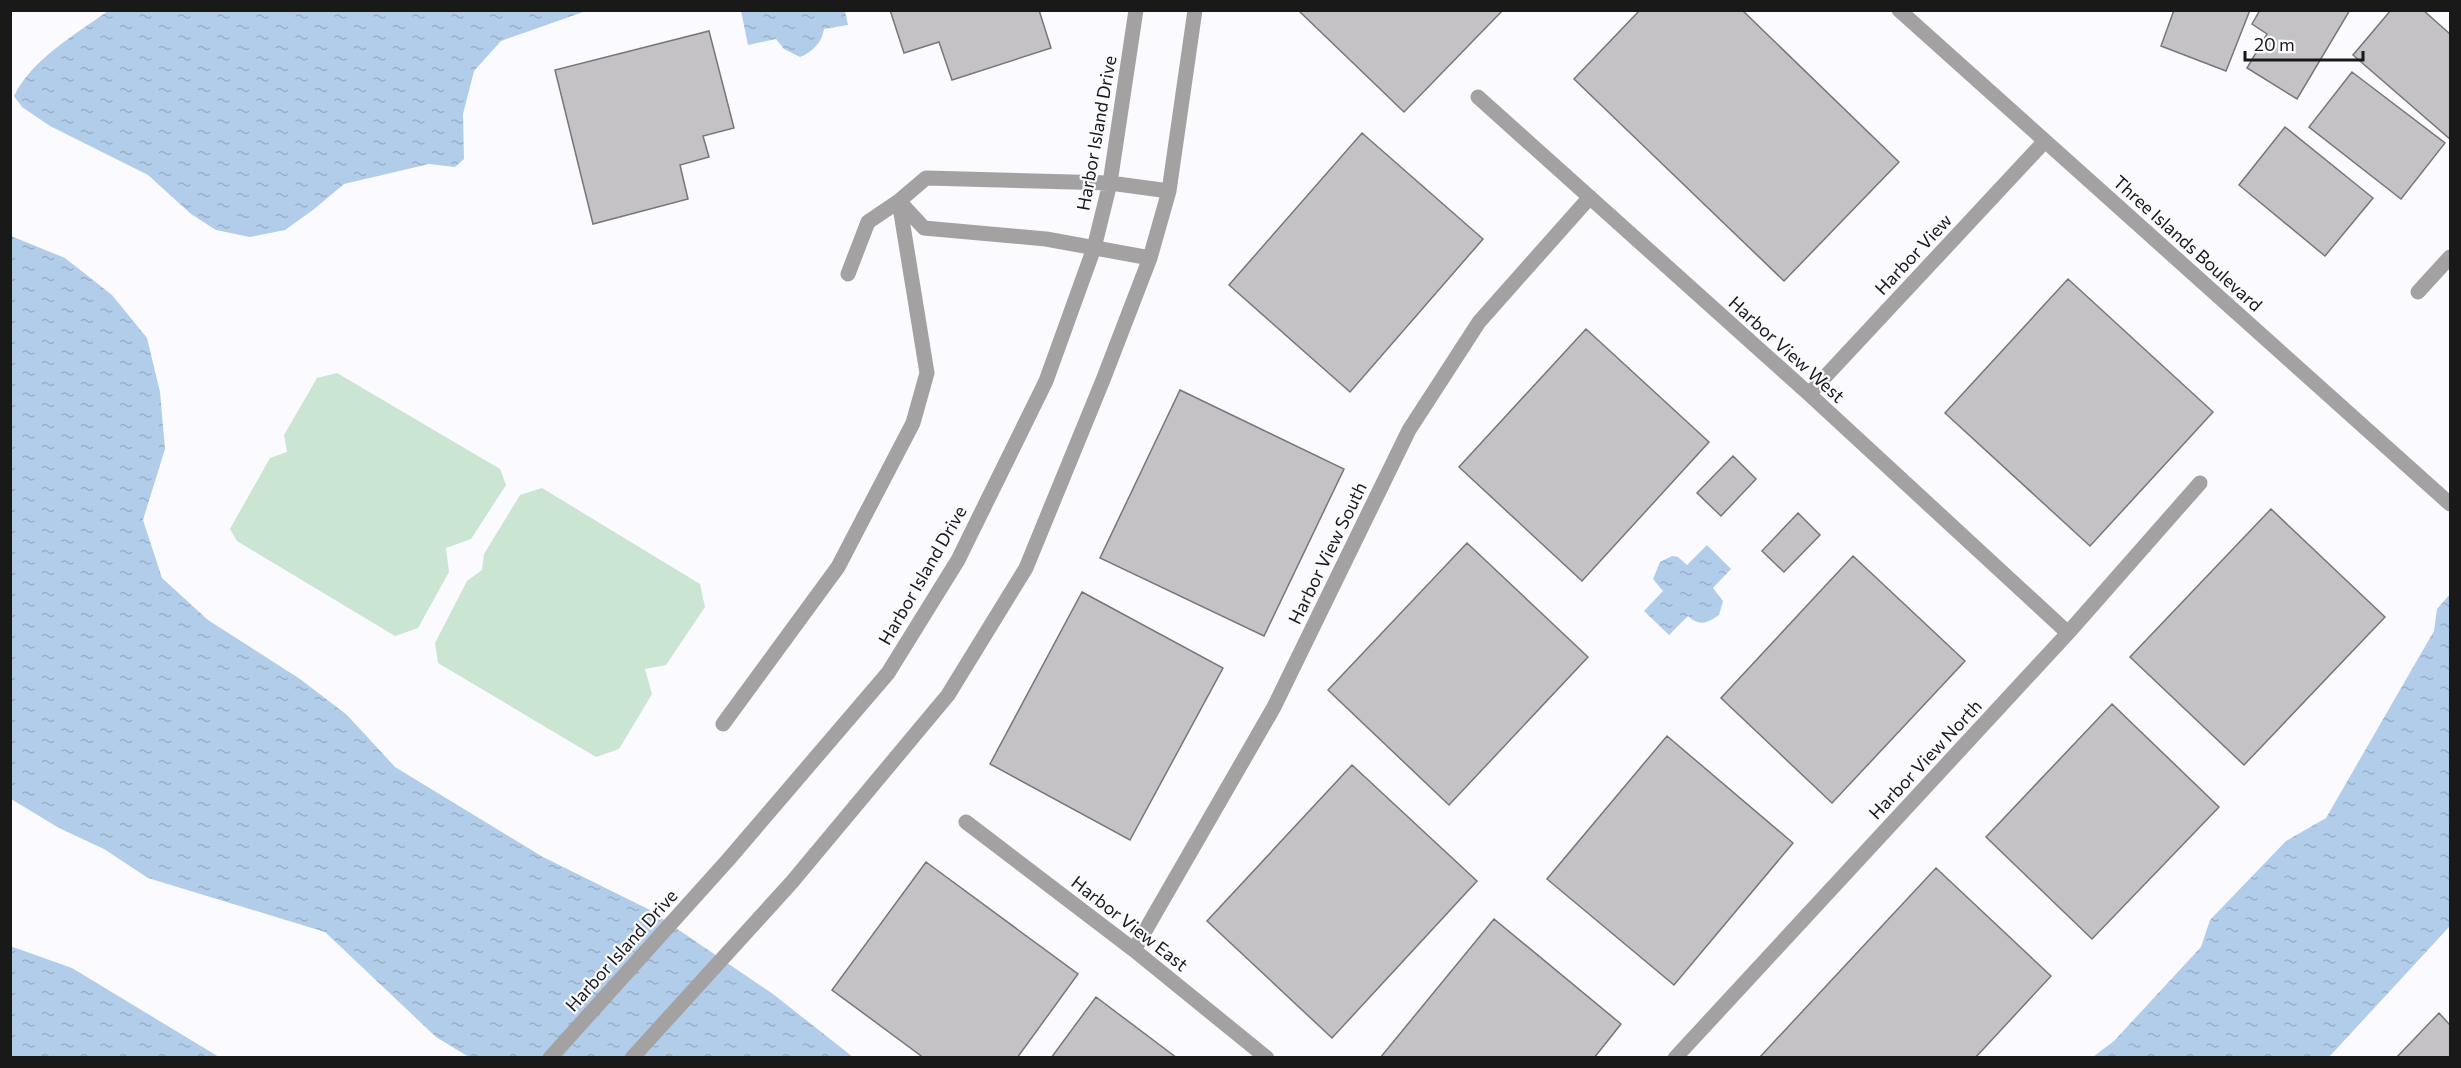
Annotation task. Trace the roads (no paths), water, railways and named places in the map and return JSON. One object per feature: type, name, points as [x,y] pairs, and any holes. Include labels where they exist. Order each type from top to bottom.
[{"type":"street","name":"Harbor Island Drive","points":[[550,1058],[728,860],[888,673],[958,560],[1046,381],[1094,248],[1110,183],[1136,10]]},
{"type":"street","points":[[632,1058],[792,882],[948,694],[1026,568],[1150,258],[1169,190],[1195,10]]},
{"type":"street","name":"Three Islands Boulevard","points":[[1899,10],[2451,504]]},
{"type":"street","name":"Harbor View West","points":[[1478,97],[1809,394],[2068,633]]},
{"type":"street","name":"Harbor View","points":[[1809,394],[2045,141]]},
{"type":"street","points":[[848,274],[868,222],[899,201],[926,178],[1110,183],[1169,190]]},
{"type":"street","name":"Harbor View South","points":[[1134,950],[1274,707],[1409,430],[1479,321],[1590,197]]},
{"type":"street","points":[[899,201],[924,228],[1046,239],[1150,258]]},
{"type":"street","points":[[723,724],[838,567],[913,423],[927,373],[899,201]]},
{"type":"street","points":[[2418,292],[2451,257]]},
{"type":"street","name":"Harbor View North","points":[[1675,1058],[2068,633],[2200,483]]},
{"type":"street","name":"Harbor View East","points":[[966,822],[1134,950],[1267,1058]]},
{"type":"water","points":[[108,11],[586,11],[501,41],[474,71],[463,114],[464,159],[455,167],[429,164],[344,184],[285,230],[250,237],[216,230],[191,214],[148,175],[50,126],[22,107],[14,96],[32,70],[43,59]]},
{"type":"water","points":[[741,11],[845,11],[848,25],[824,29],[816,46],[800,57],[784,49],[776,39],[748,45]]},
{"type":"water","points":[[11,236],[65,258],[112,295],[147,338],[160,392],[165,449],[143,520],[162,578],[208,620],[300,679],[347,715],[395,767],[543,857],[648,909],[773,994],[853,1057],[469,1057],[436,1037],[325,932],[148,878],[104,849],[59,828],[11,799]]},
{"type":"water","points":[[1707,545],[1731,569],[1713,588],[1723,601],[1719,615],[1703,623],[1688,616],[1669,635],[1644,611],[1663,591],[1653,579],[1660,562],[1672,556],[1678,557],[1687,565]]},
{"type":"water","points":[[2450,594],[2450,926],[2329,1057],[2093,1057],[2114,1041],[2201,947],[2210,920],[2286,841],[2326,818],[2434,631],[2437,609]]},
{"type":"water","points":[[10,946],[72,968],[219,1057],[11,1057]]}]
